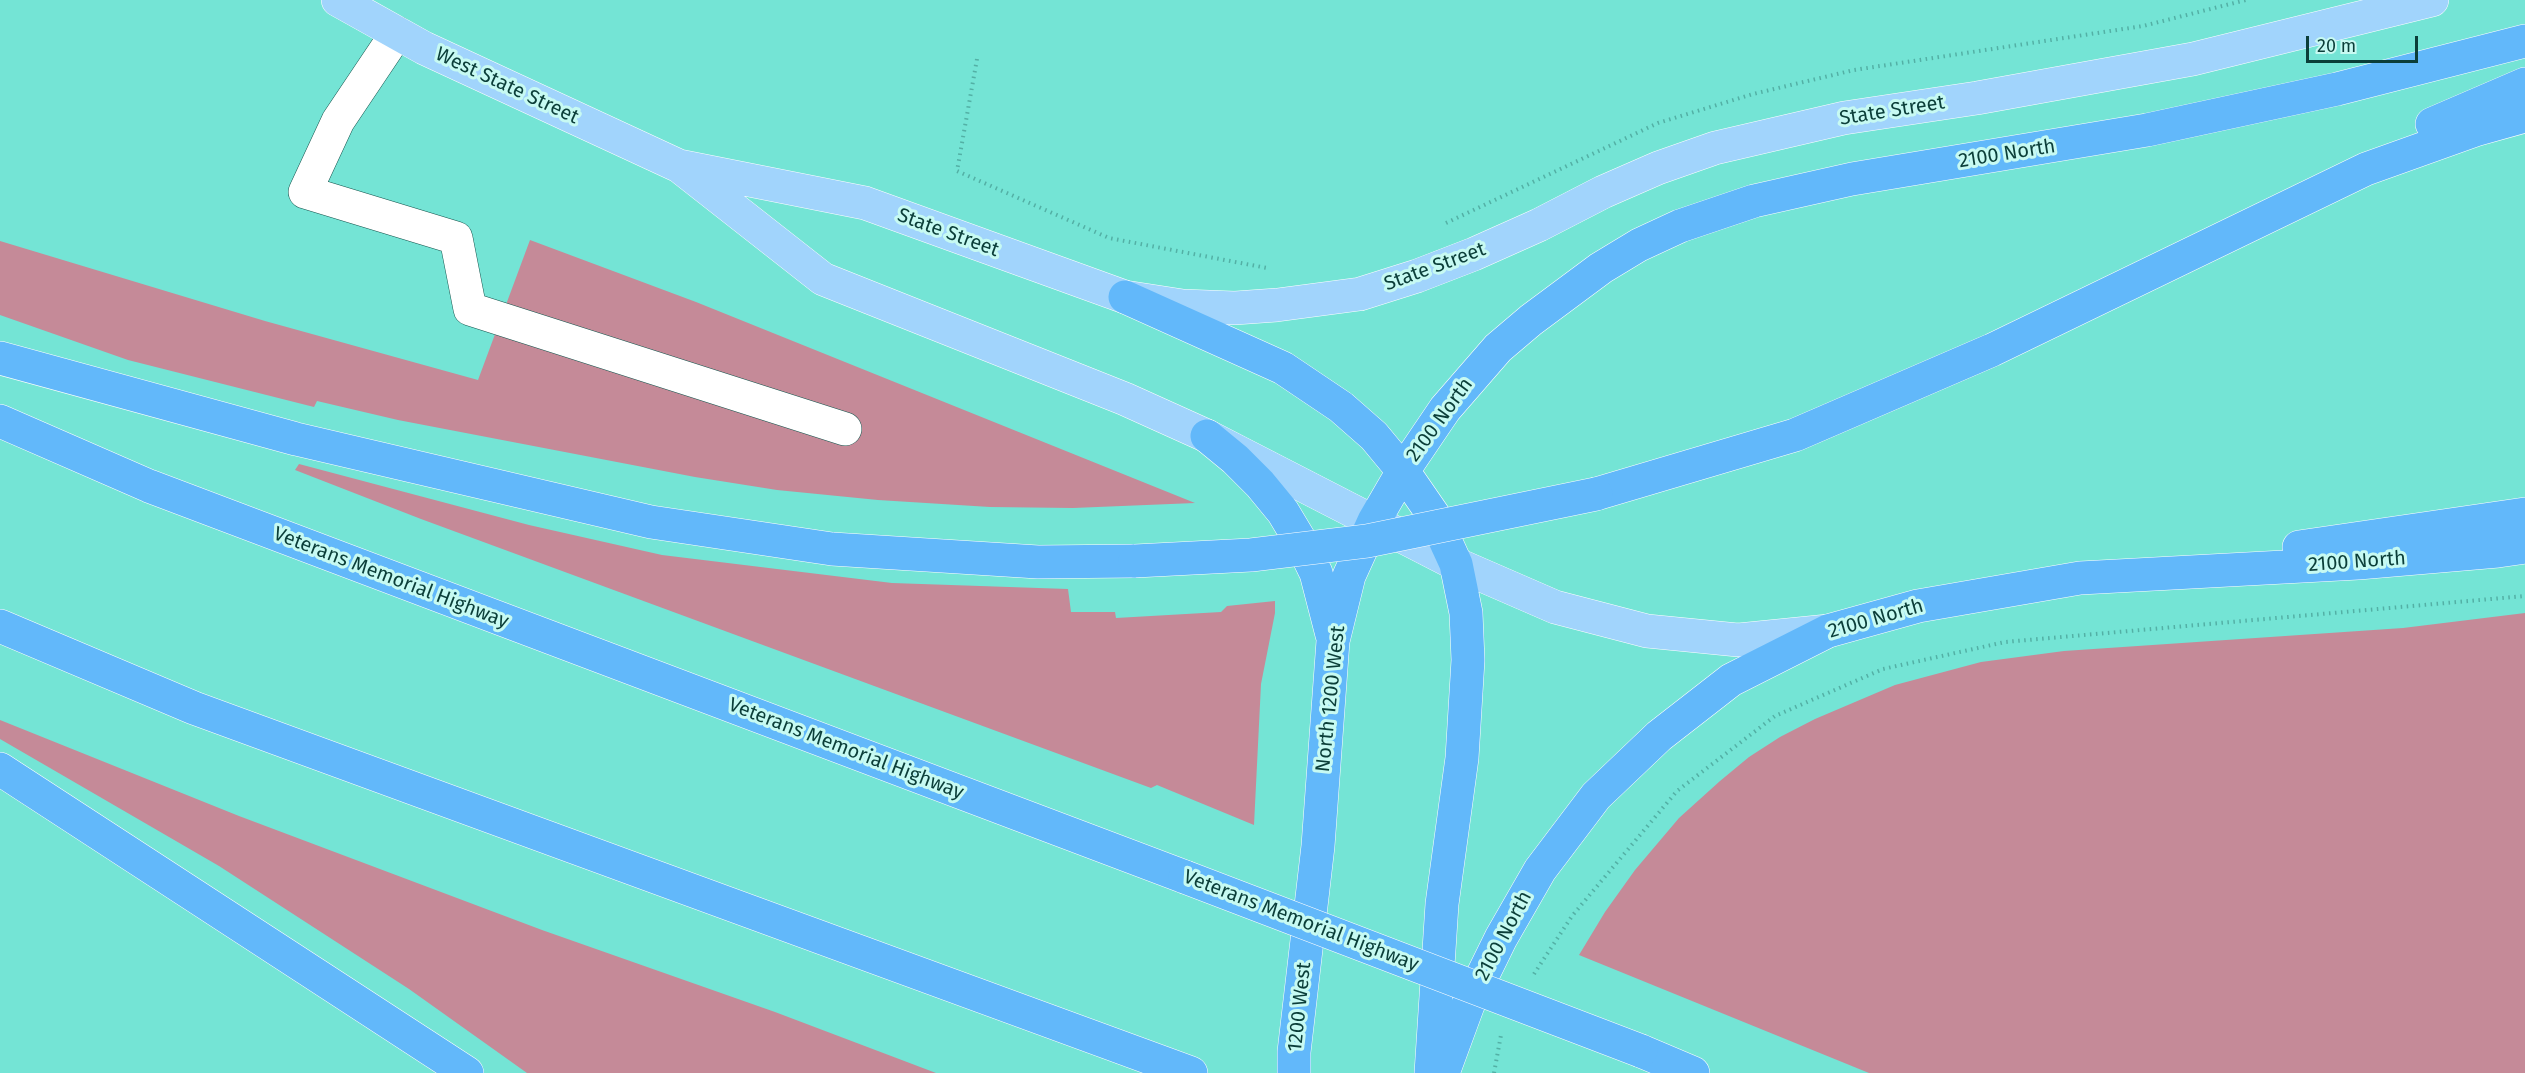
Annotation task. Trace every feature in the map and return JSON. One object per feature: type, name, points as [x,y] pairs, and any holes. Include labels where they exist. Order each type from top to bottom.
[{"type":"highway","name":"2100 North","points":[[1403,471],[1445,409],[1471,378],[1498,348],[1531,320],[1600,268],[1639,245],[1722,210],[1852,179],[2147,130],[2337,89],[2525,40]]},
{"type":"highway","points":[[2366,169],[2430,125],[2525,84]]},
{"type":"highway","points":[[0,358],[296,439],[651,522],[832,549],[1038,562],[1135,561],[1251,555],[1367,541],[1596,494],[1795,435],[1992,350],[2366,169],[2478,129],[2525,116]]},
{"type":"highway","points":[[1125,297],[1251,353],[1312,386],[1341,407],[1374,436],[1403,471],[1434,516],[1456,564],[1466,613],[1468,660],[1462,758],[1442,904],[1431,1073]]},
{"type":"highway","name":"Veterans Memorial Highway","points":[[0,422],[149,486],[1185,877],[1694,1073]]},
{"type":"highway","points":[[1207,436],[1252,476],[1283,512],[1316,573],[1333,641]]},
{"type":"highway","name":"North 1200 West","points":[[1322,798],[1333,641],[1350,576],[1374,521],[1403,471]]},
{"type":"highway","points":[[2080,578],[2525,514]]},
{"type":"highway","name":"2100 North","points":[[1443,1073],[1468,1005],[1502,938],[1540,870],[1596,796],[1659,736],[1731,680],[1828,631],[1918,606],[2080,578],[2358,563],[2525,547]]},
{"type":"highway","points":[[0,626],[194,708],[1187,1071]]},
{"type":"highway","points":[[0,769],[467,1073]]},
{"type":"highway","name":"1200 West","points":[[1294,1073],[1294,1052],[1322,798]]},
{"type":"main road","name":"West State Street","points":[[338,0],[424,48],[679,166]]},
{"type":"main road","name":"State Street","points":[[679,166],[865,203],[1125,297],[1183,306],[1235,308],[1277,306],[1360,294],[1474,254],[1539,225],[1603,192],[1658,168],[1715,148],[1844,118],[1977,98],[2193,59],[2270,42],[2432,0]]},
{"type":"main road","points":[[679,166],[823,279],[1125,399],[1207,436],[1456,564],[1555,607],[1647,631],[1738,640],[1828,631]]},
{"type":"lane","points":[[397,33],[338,121],[305,192],[456,238],[470,309],[845,429]]},
{"type":"path","points":[[1443,225],[1658,123],[1753,94],[1854,70],[2144,26],[2246,0]]},
{"type":"path","points":[[977,59],[957,171],[1109,238],[1270,269]]},
{"type":"path","points":[[1529,980],[1572,916],[1677,791],[1775,716],[1883,669],[2005,642],[2525,596]]},
{"type":"path","points":[[1494,1073],[1503,1028]]},
{"type":"shaded area","points":[[530,240],[696,302],[1195,503],[1073,508],[990,507],[878,500],[777,490],[695,477],[398,420],[317,401],[314,407],[128,360],[0,315],[0,241],[265,321],[478,380]]},
{"type":"shaded area","points":[[299,464],[529,525],[662,555],[892,583],[1068,589],[1071,612],[1115,612],[1116,618],[1221,612],[1227,606],[1275,601],[1275,613],[1261,684],[1254,825],[1157,785],[1151,788],[421,519],[295,470]]},
{"type":"shaded area","points":[[2525,613],[2525,1073],[1869,1073],[1579,955],[1605,912],[1635,870],[1679,818],[1720,781],[1749,757],[1780,737],[1815,719],[1895,685],[1981,662],[2064,651],[2403,628]]},
{"type":"shaded area","points":[[0,720],[239,816],[542,930],[775,1012],[936,1073],[527,1073],[409,989],[219,866],[0,739]]}]
